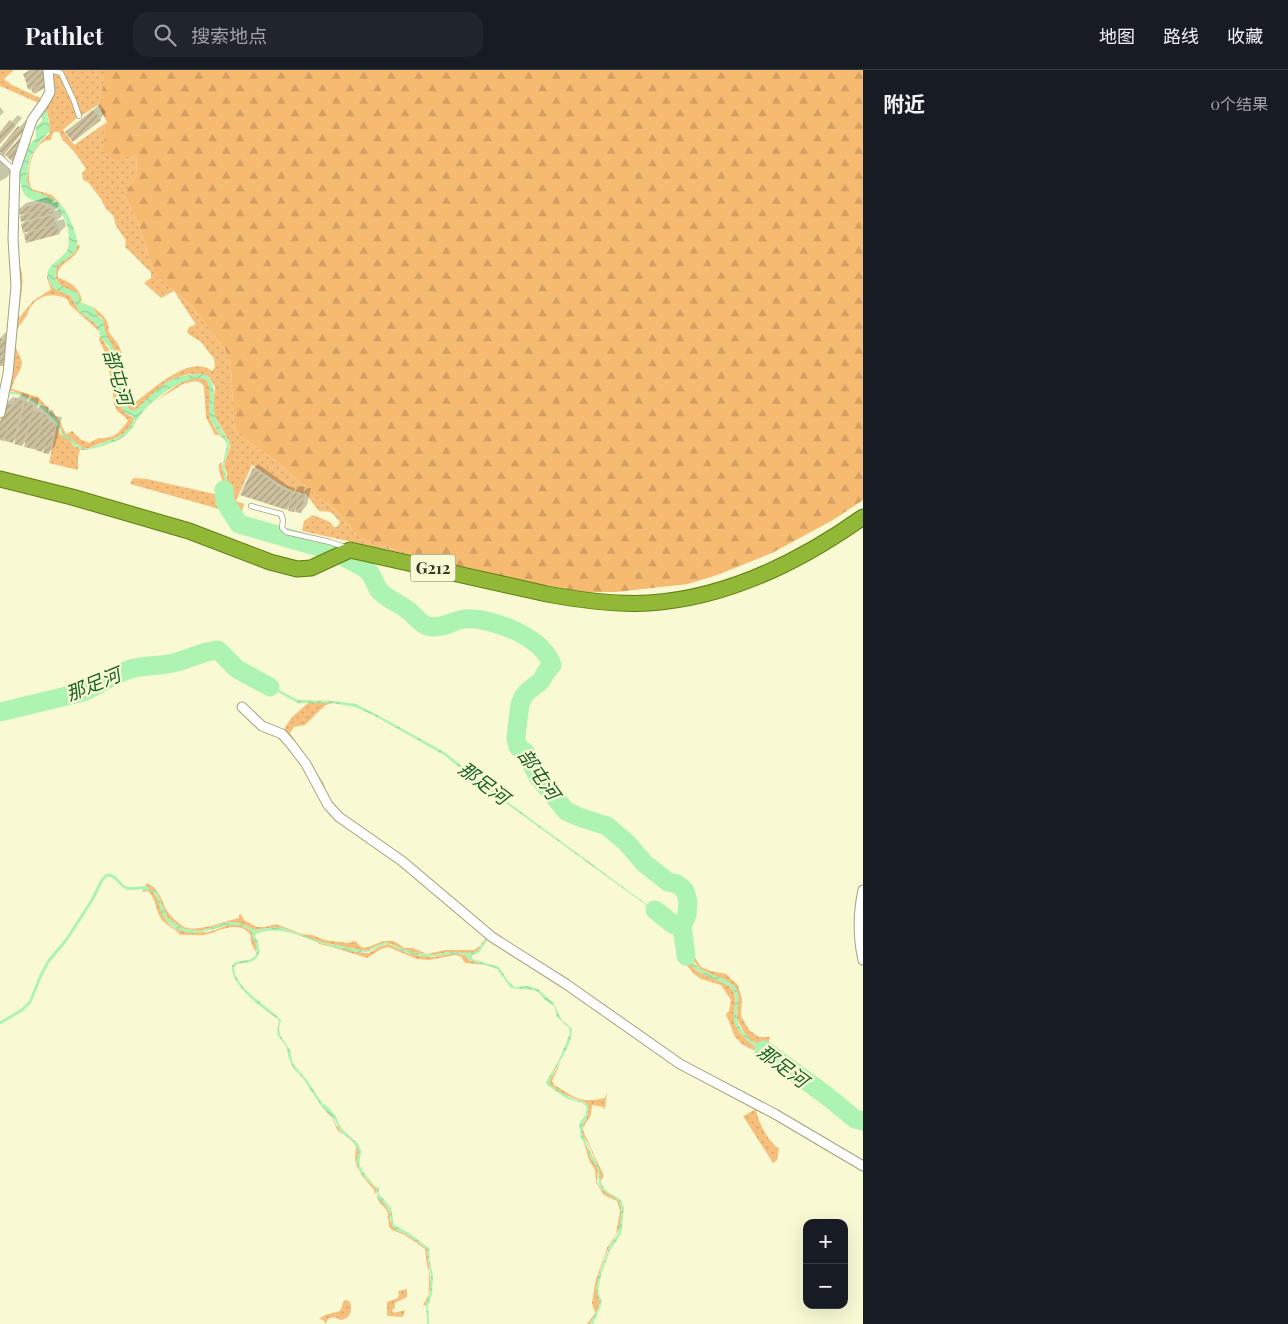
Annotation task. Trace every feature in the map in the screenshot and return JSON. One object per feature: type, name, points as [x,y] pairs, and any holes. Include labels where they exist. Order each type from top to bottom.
[{"type":"highway","points":[[0,478],[189,531],[270,562],[297,569],[311,568],[350,550]]},
{"type":"highway","name":"G212","points":[[350,550],[554,595],[604,602],[649,603],[700,596],[772,570],[826,543],[863,517]]},
{"type":"street","points":[[0,413],[8,374],[16,286],[13,240],[15,171],[29,127],[50,92],[49,71]]},
{"type":"street","points":[[242,707],[262,726],[282,734],[290,743],[306,764],[328,805],[339,817],[402,861],[430,887],[492,937],[566,984],[680,1064],[775,1114],[863,1166]]},
{"type":"street","points":[[863,890],[859,908],[863,960]]},
{"type":"lane","points":[[49,71],[61,72],[79,116]]},
{"type":"lane","points":[[0,157],[15,171]]},
{"type":"lane","points":[[252,506],[281,514],[284,520],[282,528],[286,532],[330,542],[350,550]]},
{"type":"shaded area","points":[[0,70],[14,70],[4,79],[12,85],[44,100],[41,104],[0,86]]},
{"type":"shaded area","points":[[56,70],[104,70],[104,82],[98,105],[81,116],[71,93]]},
{"type":"shaded area","points":[[51,73],[60,73],[73,102],[77,118],[63,130],[74,145],[107,122],[136,154],[137,175],[124,195],[138,222],[155,275],[192,306],[226,351],[231,368],[234,423],[238,434],[279,463],[338,512],[356,534],[439,561],[302,531],[304,521],[313,515],[330,522],[334,527],[337,527],[340,522],[331,512],[319,511],[306,494],[293,491],[281,485],[252,465],[236,501],[244,504],[241,516],[234,514],[224,498],[227,474],[224,466],[230,446],[215,417],[213,408],[215,387],[209,377],[191,374],[177,377],[164,384],[136,410],[130,410],[127,406],[115,353],[104,332],[102,318],[97,315],[93,307],[105,318],[109,327],[108,331],[118,344],[124,371],[128,378],[128,391],[134,401],[137,401],[163,381],[183,370],[203,367],[212,371],[215,367],[214,358],[201,342],[187,332],[189,327],[195,325],[195,323],[174,291],[161,298],[144,283],[151,278],[151,272],[125,247],[126,240],[116,226],[113,215],[106,209],[88,182],[83,180],[82,173],[86,169],[72,149],[63,141],[59,132],[53,132],[51,140],[39,145],[32,159],[29,176],[32,189],[52,195],[62,205],[30,189],[27,180],[32,156],[40,142],[49,134],[49,119],[44,106]]},
{"type":"shaded area","points":[[78,244],[80,246],[74,256],[59,269],[58,278],[74,286],[80,293],[84,303],[79,301],[79,296],[60,285],[56,278],[57,266],[74,253]]},
{"type":"shaded area","points":[[18,263],[22,275],[19,318],[33,301],[51,289],[47,278],[48,271],[48,277],[52,285],[71,296],[79,311],[97,325],[100,332],[70,305],[67,299],[53,295],[36,301],[31,306],[16,334],[15,346],[22,364],[12,389],[38,397],[59,420],[66,434],[72,431],[80,439],[90,443],[96,439],[113,436],[128,421],[114,406],[109,367],[99,340],[100,335],[112,355],[120,397],[127,414],[134,418],[129,428],[121,435],[82,449],[80,445],[75,444],[72,439],[63,434],[58,421],[44,407],[13,391],[8,392]]},
{"type":"shaded area","points":[[191,378],[207,380],[209,384],[212,423],[227,442],[219,435],[215,435],[206,417],[202,383],[195,381],[183,384],[156,401],[178,384]]},
{"type":"shaded area","points":[[57,424],[60,434],[69,439],[74,447],[78,447],[80,450],[78,470],[49,463]]},
{"type":"shaded area","points":[[222,462],[226,483],[221,496],[230,512],[130,484],[133,478],[147,479],[219,495],[222,481],[219,464]]},
{"type":"shaded area","points":[[308,703],[333,703],[326,705],[305,725],[294,727],[290,733],[324,784],[333,804],[361,827],[336,811],[283,731],[291,718]]},
{"type":"shaded area","points":[[147,883],[157,890],[172,917],[184,927],[189,928],[203,928],[239,918],[241,914],[244,920],[257,927],[276,924],[325,940],[347,943],[356,941],[365,948],[381,942],[388,941],[396,942],[404,948],[413,948],[427,954],[445,950],[474,950],[488,937],[476,952],[448,952],[434,955],[412,952],[385,942],[365,951],[321,942],[283,928],[275,927],[256,930],[240,923],[228,922],[200,931],[184,929],[167,917],[157,892],[145,886]]},
{"type":"shaded area","points":[[148,889],[157,898],[164,916],[173,927],[190,932],[208,932],[234,924],[240,925],[252,932],[257,947],[256,952],[252,945],[250,934],[239,927],[227,928],[204,935],[180,935],[162,920],[151,894],[148,891],[142,892]]},
{"type":"shaded area","points":[[677,927],[681,933],[685,955],[695,969],[724,983],[733,991],[735,995],[734,1019],[738,1030],[756,1047],[784,1066],[784,1073],[760,1053],[743,1045],[735,1037],[726,1014],[729,1011],[731,1000],[721,985],[701,979],[683,961],[677,939]]},
{"type":"shaded area","points":[[685,934],[692,941],[694,956],[701,967],[726,974],[738,985],[742,999],[741,1016],[749,1030],[759,1037],[770,1037],[769,1042],[780,1053],[783,1063],[746,1036],[737,1019],[738,993],[734,986],[700,969],[690,956]]},
{"type":"shaded area","points":[[317,942],[362,953],[369,953],[388,944],[407,953],[421,956],[434,957],[451,953],[465,955],[469,960],[486,965],[465,963],[461,957],[456,955],[429,960],[417,959],[388,947],[367,958]]},
{"type":"shaded area","points":[[629,1031],[790,1128],[756,1110],[764,1132],[779,1149],[777,1160],[773,1163],[743,1116],[756,1109],[631,1036]]},
{"type":"shaded area","points":[[561,1061],[552,1081],[554,1085],[583,1100],[605,1098],[607,1092],[605,1110],[603,1107],[592,1105],[591,1115],[583,1128],[604,1176],[600,1183],[597,1164],[582,1131],[582,1127],[588,1113],[586,1103],[555,1090],[548,1083]]},
{"type":"shaded area","points":[[322,1107],[331,1115],[345,1136],[338,1131],[332,1118]]},
{"type":"shaded area","points":[[352,1142],[356,1145],[359,1152],[359,1169],[364,1177],[377,1189],[376,1195],[362,1176],[357,1166],[355,1160],[356,1146]]},
{"type":"shaded area","points":[[584,1143],[598,1170],[597,1182],[599,1186],[617,1199],[622,1213],[621,1224],[601,1267],[597,1289],[600,1304],[590,1324],[587,1324],[595,1313],[592,1303],[595,1283],[607,1248],[616,1234],[620,1211],[617,1201],[604,1195],[596,1183],[595,1170],[589,1160]]},
{"type":"shaded area","points":[[376,1195],[388,1209],[390,1220],[396,1230],[408,1235],[427,1249],[431,1285],[426,1306],[423,1305],[428,1296],[429,1271],[425,1249],[405,1235],[389,1227],[386,1209],[379,1202]]},
{"type":"shaded area","points":[[407,1289],[407,1297],[395,1303],[395,1308],[392,1310],[393,1313],[405,1310],[403,1317],[387,1316],[387,1302],[398,1298],[398,1291]]},
{"type":"shaded area","points":[[344,1300],[349,1301],[351,1311],[349,1316],[340,1320],[330,1318],[326,1324],[323,1320],[319,1319],[325,1315],[340,1311]]},
{"type":"green space","points":[[104,70],[863,70],[863,500],[833,520],[772,553],[717,575],[688,584],[616,592],[584,592],[470,570],[366,539],[356,534],[338,512],[279,463],[238,434],[234,423],[231,368],[226,351],[192,306],[155,275],[138,222],[124,195],[137,175],[136,154],[116,161],[103,150],[107,122],[98,105],[104,82]]},
{"type":"water","points":[[44,106],[47,112],[50,131],[31,156],[27,182],[33,191],[52,198],[64,208],[77,238],[77,248],[75,251],[57,266],[56,279],[60,285],[78,293],[80,302],[93,307],[97,315],[104,321],[105,330],[117,360],[123,397],[130,410],[136,410],[160,387],[175,378],[200,374],[209,377],[214,391],[215,415],[230,443],[224,466],[228,484],[224,494],[225,501],[234,514],[230,512],[221,496],[226,483],[222,468],[227,444],[211,420],[207,380],[199,378],[190,379],[172,388],[147,407],[129,432],[123,437],[108,444],[84,450],[73,446],[69,439],[62,436],[56,423],[40,407],[20,395],[7,394],[8,392],[14,392],[21,394],[50,412],[59,423],[63,434],[70,437],[82,449],[118,437],[134,421],[133,416],[125,413],[121,405],[114,363],[109,347],[101,338],[97,325],[79,311],[71,296],[54,289],[50,282],[48,271],[50,267],[67,251],[69,237],[64,217],[55,207],[27,197],[20,181],[20,166],[23,154],[25,149],[36,138],[36,126],[42,121],[41,113]]},
{"type":"water","points":[[248,674],[298,700],[356,704],[446,753],[494,792],[676,926],[492,793],[444,755],[373,715],[355,707],[333,703],[298,703],[248,676]]},
{"type":"water","points":[[145,886],[157,892],[167,917],[184,929],[200,931],[228,922],[240,923],[256,930],[275,927],[283,928],[321,942],[365,951],[385,942],[412,952],[434,955],[448,952],[476,952],[488,937],[480,951],[472,956],[472,959],[499,967],[508,981],[515,987],[528,986],[538,989],[554,1004],[561,1019],[572,1029],[569,1044],[549,1084],[569,1097],[588,1104],[588,1115],[582,1130],[584,1137],[598,1166],[602,1185],[607,1192],[620,1199],[624,1207],[621,1234],[610,1250],[601,1275],[598,1291],[602,1303],[593,1324],[590,1324],[600,1304],[596,1289],[599,1275],[610,1245],[618,1234],[621,1206],[617,1199],[605,1192],[599,1185],[598,1170],[581,1138],[579,1124],[586,1114],[587,1107],[582,1103],[566,1098],[547,1085],[546,1082],[559,1060],[570,1033],[569,1028],[557,1017],[554,1006],[534,990],[511,988],[497,969],[469,960],[465,955],[419,956],[407,953],[388,944],[362,953],[330,946],[289,932],[264,932],[255,936],[259,947],[257,957],[250,962],[237,964],[234,967],[235,975],[245,989],[281,1020],[279,1027],[280,1035],[290,1050],[293,1064],[307,1080],[322,1103],[336,1117],[341,1128],[359,1145],[361,1152],[359,1164],[364,1173],[379,1188],[379,1194],[391,1208],[394,1225],[409,1233],[429,1248],[433,1276],[432,1294],[428,1306],[429,1324],[427,1324],[426,1303],[430,1293],[431,1276],[427,1249],[392,1226],[389,1209],[378,1198],[377,1189],[362,1175],[356,1161],[359,1152],[352,1140],[341,1132],[335,1120],[322,1107],[302,1077],[293,1068],[287,1048],[277,1034],[279,1020],[249,996],[236,981],[232,966],[235,962],[252,958],[257,950],[252,932],[235,925],[191,933],[179,930],[165,919],[155,894],[152,891],[143,890]]},
{"type":"water","points":[[682,931],[694,963],[703,971],[730,982],[737,990],[739,998],[737,1019],[743,1032],[756,1044],[783,1063],[784,1066],[754,1046],[736,1027],[734,1020],[735,993],[727,985],[700,972],[689,963],[683,950]]},
{"type":"building","points":[[31,70],[45,70],[47,74],[27,84],[23,74]]},
{"type":"building","points":[[46,75],[48,80],[29,90],[26,85]]},
{"type":"building","points":[[46,82],[48,86],[34,94],[31,90]]},
{"type":"building","points":[[93,110],[101,120],[73,142],[65,132]]},
{"type":"building","points":[[10,120],[16,126],[0,144],[0,132]]},
{"type":"building","points":[[18,126],[24,130],[4,155],[0,152],[0,148]]},
{"type":"building","points":[[25,132],[14,163],[5,155]]},
{"type":"building","points":[[41,203],[47,208],[20,215],[18,209]]},
{"type":"building","points":[[51,208],[53,213],[21,222],[20,216]]},
{"type":"building","points":[[53,215],[56,224],[23,233],[21,224]]},
{"type":"building","points":[[57,225],[60,234],[26,243],[24,234]]},
{"type":"building","points":[[0,339],[6,339],[5,366],[0,366]]},
{"type":"building","points":[[15,399],[23,401],[13,443],[5,441],[11,416],[4,441],[0,440],[0,422],[5,403],[14,405]]},
{"type":"building","points":[[25,403],[34,406],[22,446],[14,444]]},
{"type":"building","points":[[33,411],[43,413],[34,449],[24,447]]},
{"type":"building","points":[[44,414],[50,422],[42,452],[35,450]]},
{"type":"building","points":[[50,422],[56,424],[49,454],[43,453]]},
{"type":"building","points":[[253,468],[284,490],[292,492],[287,510],[240,495]]},
{"type":"building","points":[[293,492],[299,494],[294,512],[288,511]]},
{"type":"building","points":[[300,494],[305,495],[301,513],[295,512]]},
{"type":"waterway","name":"部屯河","points":[[224,490],[225,502],[239,524],[333,551]]},
{"type":"waterway","name":"部屯河","points":[[346,558],[367,570],[381,592],[427,626],[437,627],[464,619],[488,621],[502,625],[528,638],[547,655],[552,665],[541,681],[523,697],[520,704],[516,739],[518,747],[525,752],[539,778],[566,811],[607,826],[627,843],[644,863],[668,882],[677,884],[685,891],[688,902],[687,915],[682,926]]},
{"type":"waterway","name":"那足河","points":[[0,712],[83,692],[134,668],[171,664],[218,650],[237,669],[270,687]]},
{"type":"waterway","points":[[0,1023],[22,1010],[30,1002],[48,962],[67,939],[92,900],[102,880],[107,875],[113,876],[126,888],[147,888]]},
{"type":"waterway","name":"那足河","points":[[655,910],[674,925],[682,926],[686,956]]},
{"type":"waterway","name":"那足河","points":[[764,1050],[855,1119],[863,1121]]}]
